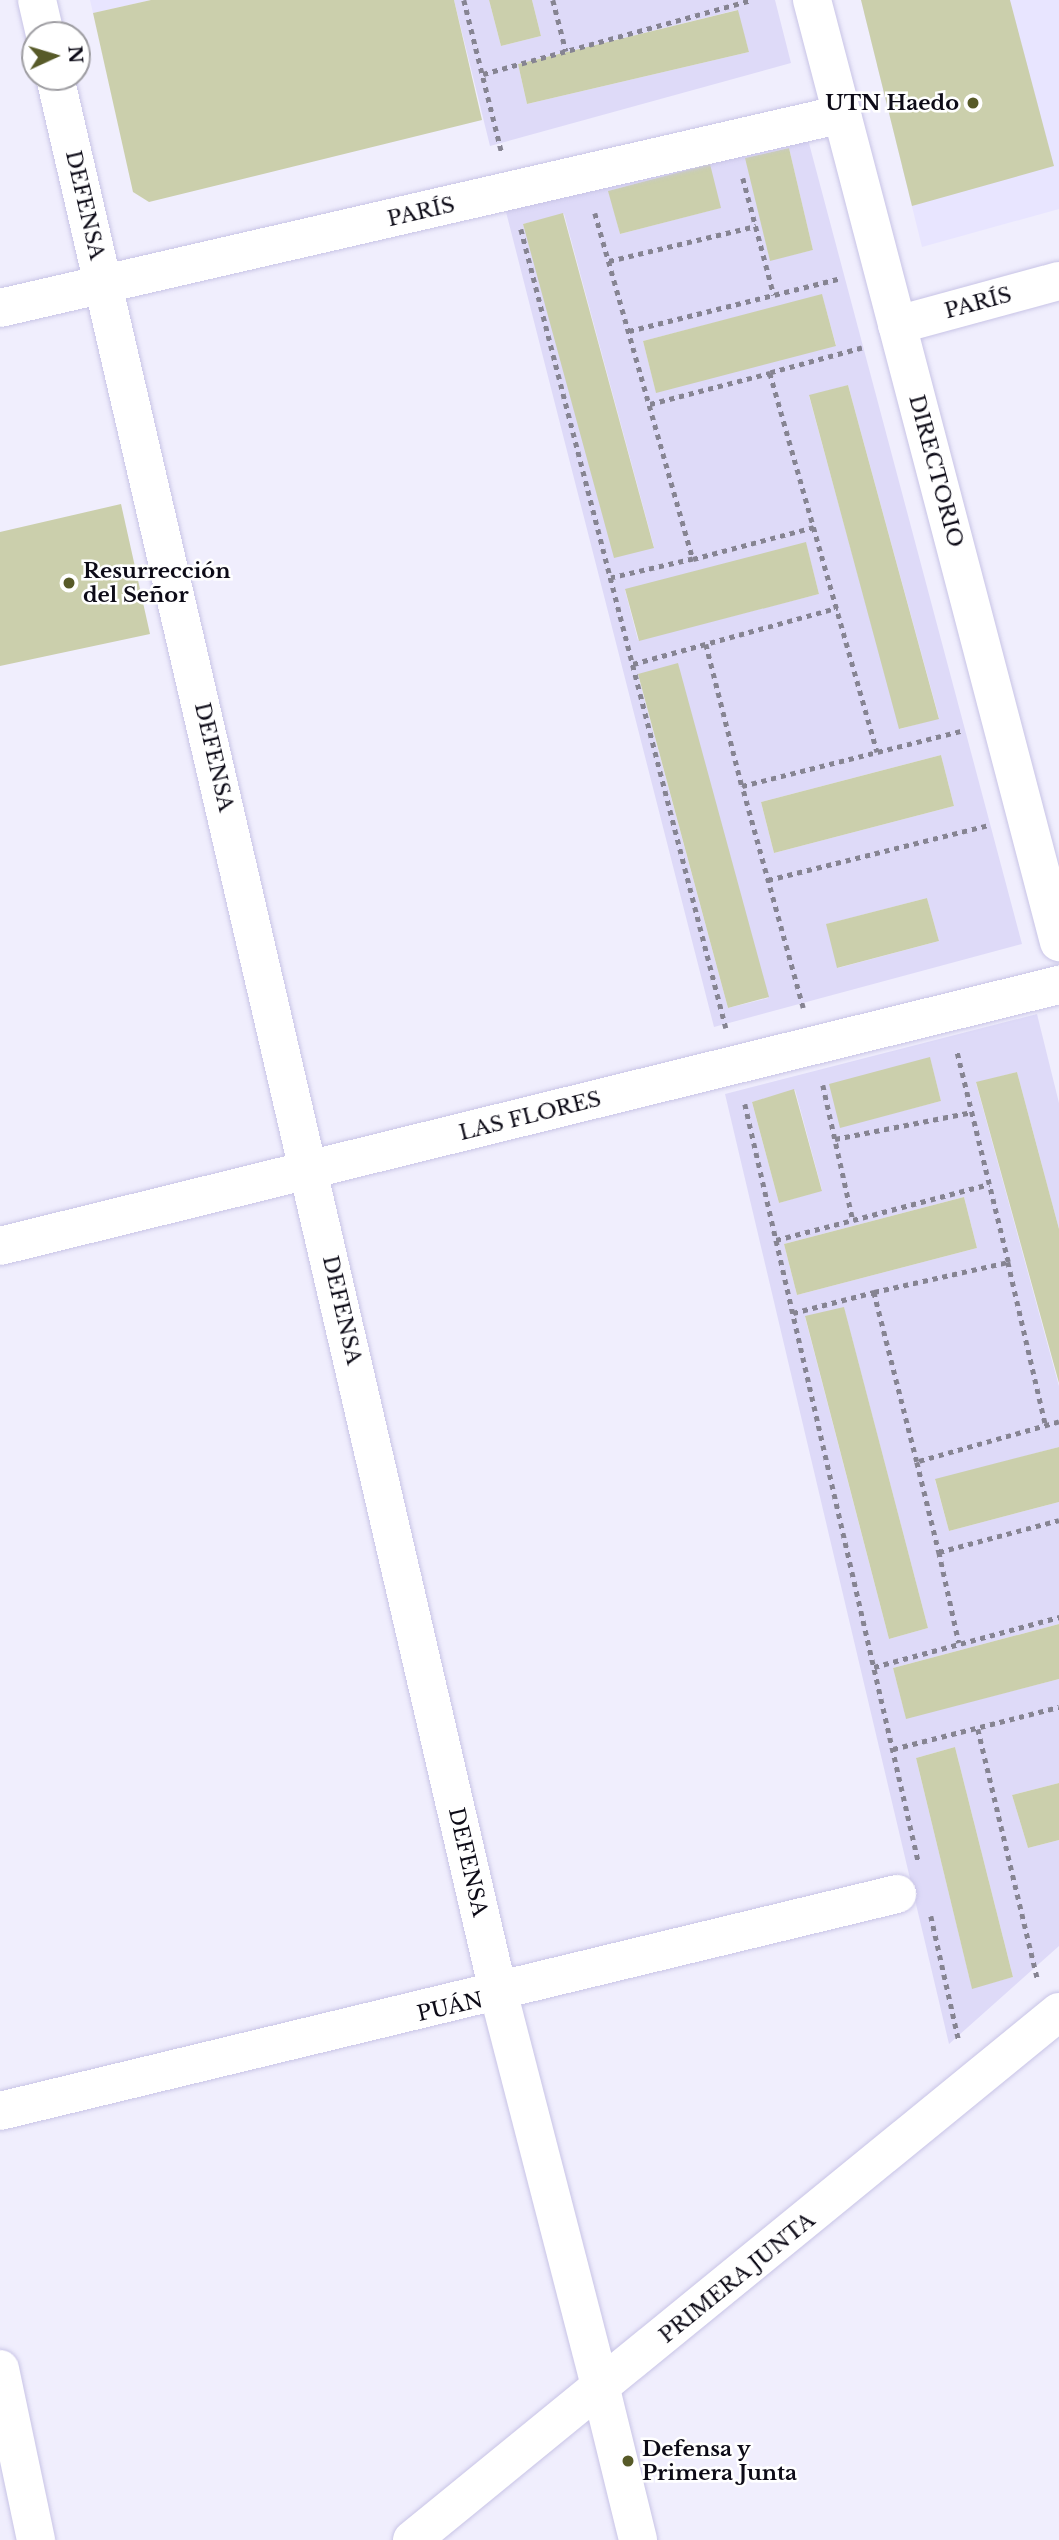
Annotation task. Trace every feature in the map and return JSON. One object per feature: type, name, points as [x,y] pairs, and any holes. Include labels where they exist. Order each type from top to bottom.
[{"type":"street","points":[[37,0],[42,21]]},
{"type":"street","name":"DIRECTORIO","points":[[812,0],[1059,942]]},
{"type":"street","name":"DEFENSA","points":[[58,91],[499,1995],[638,2540]]},
{"type":"street","name":"PARÍS","points":[[0,308],[842,114]]},
{"type":"street","name":"PARÍS","points":[[899,332],[1059,281]]},
{"type":"street","name":"LAS FLORES","points":[[0,1246],[1059,985]]},
{"type":"street","name":"PUÁN","points":[[0,2111],[499,1995],[916,1892]]},
{"type":"street","name":"PRIMERA JUNTA","points":[[412,2540],[970,2089],[1053,2017]]},
{"type":"street","points":[[0,2369],[36,2540]]},
{"type":"path","points":[[464,0],[736,1065],[893,1749],[916,1892],[970,2089]]},
{"type":"path","points":[[553,0],[566,51]]},
{"type":"path","points":[[714,0],[716,9]]},
{"type":"path","points":[[483,74],[751,0]]},
{"type":"path","points":[[733,140],[774,295]]},
{"type":"path","points":[[583,175],[693,559]]},
{"type":"path","points":[[609,261],[756,226]]},
{"type":"path","points":[[629,331],[882,268]]},
{"type":"path","points":[[650,404],[770,373],[899,332]]},
{"type":"path","points":[[770,373],[877,752]]},
{"type":"path","points":[[611,578],[814,527]]},
{"type":"path","points":[[633,664],[837,608]]},
{"type":"path","points":[[706,644],[742,786],[814,1045],[853,1220]]},
{"type":"path","points":[[742,786],[1001,721]]},
{"type":"path","points":[[768,880],[1026,816]]},
{"type":"path","points":[[948,1013],[1046,1426]]},
{"type":"path","points":[[835,1139],[972,1112]]},
{"type":"path","points":[[776,1240],[989,1184]]},
{"type":"path","points":[[793,1313],[1008,1262]]},
{"type":"path","points":[[874,1292],[939,1552],[959,1644]]},
{"type":"path","points":[[917,1462],[1059,1422]]},
{"type":"path","points":[[939,1552],[1059,1520]]},
{"type":"path","points":[[874,1667],[1059,1617]]},
{"type":"path","points":[[893,1749],[1059,1707]]},
{"type":"path","points":[[978,1729],[1053,2017]]},
{"type":"shaded area","points":[[90,0],[151,0],[93,13]]},
{"type":"shaded area","points":[[454,0],[489,0],[501,46],[541,36],[532,0],[775,0],[791,63],[490,146]],"holes":[[[737,10],[749,52],[527,104],[518,64]]]},
{"type":"shaded area","name":"UTN Haedo","points":[[861,0],[1059,0],[1059,209],[922,247]]},
{"type":"shaded area","points":[[806,132],[1022,944],[714,1027],[504,204]],"holes":[[[789,148],[813,250],[770,260],[746,158]],[[709,164],[720,208],[620,234],[609,191]],[[564,214],[654,548],[523,224]],[[822,295],[836,345],[656,392],[643,341]],[[848,385],[939,718],[900,729],[809,396]],[[806,543],[819,594],[638,640],[625,590]],[[638,675],[768,998],[728,1008]],[[941,755],[954,806],[774,853],[761,802]],[[927,898],[939,941],[838,968],[827,924]]]},
{"type":"shaded area","points":[[1037,1014],[1059,1103],[1059,1229],[1017,1072],[976,1083],[1059,1386],[1059,1447],[935,1480],[949,1531],[1059,1502],[1059,1624],[893,1668],[906,1718],[1059,1679],[1059,1783],[1012,1795],[1028,1848],[1059,1840],[1059,1946],[949,2044],[725,1094]],"holes":[[[930,1058],[941,1101],[840,1127]],[[795,1090],[822,1190],[779,1203],[752,1102]],[[964,1197],[977,1248],[797,1295],[784,1244]],[[844,1308],[928,1628],[889,1639],[805,1317]],[[955,1747],[1013,1977],[972,1988],[916,1758]]]},
{"type":"building","points":[[151,0],[454,0],[482,120],[149,202],[133,192],[93,13]]},
{"type":"building","points":[[489,0],[532,0],[541,36],[501,46]]},
{"type":"building","name":"UTN Haedo","points":[[861,0],[1010,0],[1054,166],[912,206]]},
{"type":"building","points":[[738,10],[749,52],[527,104],[518,64]]},
{"type":"building","points":[[789,148],[813,250],[770,261],[745,158]]},
{"type":"building","points":[[710,164],[721,208],[620,234],[608,191]]},
{"type":"building","points":[[563,213],[654,548],[614,558],[523,224]]},
{"type":"building","points":[[822,294],[836,346],[656,393],[643,341]]},
{"type":"building","points":[[848,385],[939,719],[899,729],[809,395]]},
{"type":"building","name":"Resurrección del Señor","points":[[121,504],[150,634],[0,666],[0,532]]},
{"type":"building","points":[[806,542],[819,594],[639,641],[625,589]]},
{"type":"building","points":[[678,663],[769,997],[728,1008],[638,674]]},
{"type":"building","points":[[941,755],[954,806],[774,853],[761,802]]},
{"type":"building","points":[[927,898],[939,941],[837,968],[826,924]]},
{"type":"building","points":[[930,1057],[941,1101],[840,1128],[829,1084]]},
{"type":"building","points":[[1017,1072],[1059,1229],[1059,1383],[976,1082]]},
{"type":"building","points":[[794,1089],[822,1191],[779,1203],[752,1102]]},
{"type":"building","points":[[964,1197],[977,1248],[797,1295],[784,1244]]},
{"type":"building","points":[[844,1307],[928,1628],[889,1639],[805,1316]]},
{"type":"building","points":[[1059,1447],[1059,1502],[949,1531],[935,1479]]},
{"type":"building","points":[[1059,1624],[1059,1679],[906,1719],[893,1668]]},
{"type":"building","points":[[955,1747],[1013,1977],[972,1989],[916,1758]]},
{"type":"building","points":[[1059,1783],[1059,1840],[1028,1848],[1012,1795]]},
{"type":"place","name":"UTN Haedo","points":[[973,103]]},
{"type":"place","name":"Resurrección del Señor","points":[[69,583]]},
{"type":"place","name":"Defensa y Primera Junta","points":[[628,2461]]}]
